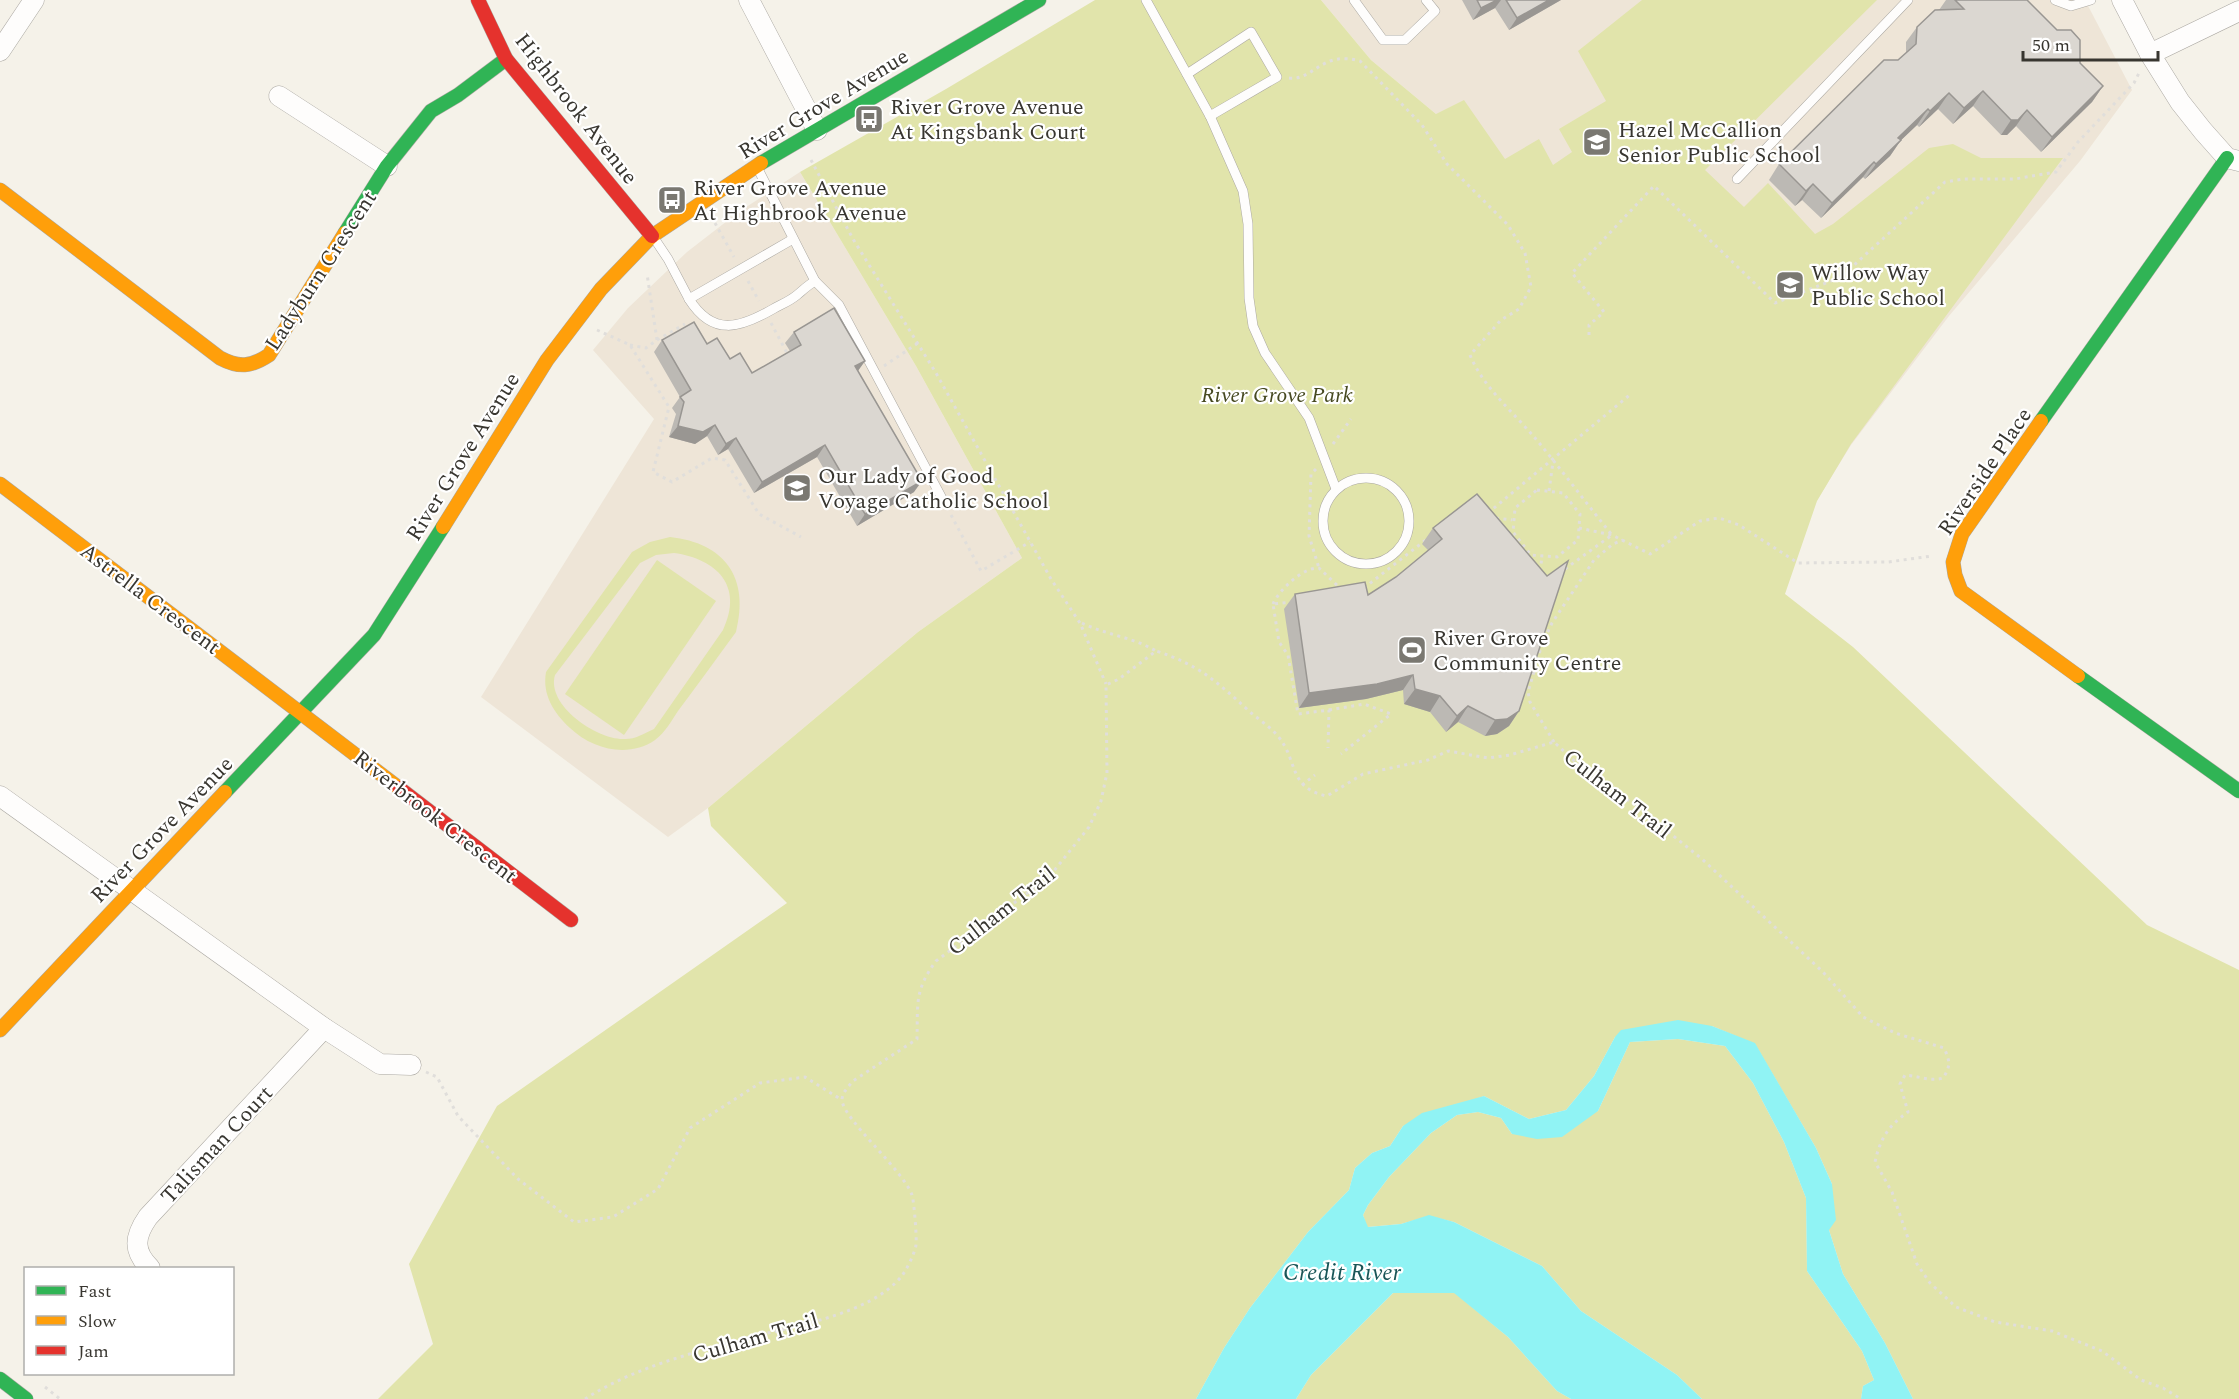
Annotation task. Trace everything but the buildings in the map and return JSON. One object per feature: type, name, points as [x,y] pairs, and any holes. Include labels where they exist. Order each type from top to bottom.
[{"type":"street","points":[[0,51],[34,0]]},
{"type":"street","name":"Highbrook Avenue","points":[[478,0],[506,59],[652,236]]},
{"type":"street","points":[[749,0],[817,130]]},
{"type":"street","name":"River Grove Avenue","points":[[0,1030],[374,635],[547,360],[601,289],[652,236],[756,166],[1039,0]]},
{"type":"street","points":[[2122,0],[2150,54],[2180,102],[2203,131],[2233,159]]},
{"type":"street","points":[[2150,54],[2239,11]]},
{"type":"street","name":"Ladyburn Crescent","points":[[0,190],[220,358],[234,366],[253,366],[269,355],[387,166],[431,111],[458,95],[506,59]]},
{"type":"street","points":[[279,96],[387,166]]},
{"type":"street","name":"Riverside Place","points":[[2233,159],[1962,534],[1952,572],[1961,591],[2239,791]]},
{"type":"street","name":"Astrella Crescent","points":[[0,484],[302,712]]},
{"type":"street","name":"Riverbrook Crescent","points":[[302,712],[571,920]]},
{"type":"street","points":[[0,796],[324,1028],[380,1064],[411,1065]]},
{"type":"street","name":"Talisman Court","points":[[148,1267],[138,1254],[138,1238],[148,1217],[324,1028]]},
{"type":"street","points":[[0,1379],[26,1399]]},
{"type":"lane","points":[[1146,0],[1210,116],[1243,191],[1248,224],[1249,298],[1253,326],[1265,353],[1309,417],[1336,489]]},
{"type":"lane","points":[[1354,0],[1383,40],[1406,40],[1435,11],[1426,0]]},
{"type":"lane","points":[[1737,178],[1908,0]]},
{"type":"lane","points":[[2055,0],[2071,6],[2091,0]]},
{"type":"lane","points":[[1186,74],[1251,33],[1277,77],[1210,116]]},
{"type":"lane","points":[[756,166],[815,281],[839,305],[945,504]]},
{"type":"lane","points":[[652,236],[668,259],[697,311],[720,324],[737,326],[766,313],[796,296],[815,281]]},
{"type":"lane","points":[[689,299],[793,239]]},
{"type":"lane","points":[[1369,477],[1386,482],[1398,491],[1410,518],[1406,539],[1393,556],[1374,564],[1357,564],[1345,560],[1327,541],[1324,508],[1336,489],[1346,482],[1369,477]]},
{"type":"path","points":[[1589,335],[1588,325],[1604,312],[1572,273],[1654,186],[1775,303],[1840,277],[1945,182],[1964,179],[2015,179],[2055,172],[2078,142],[2134,83],[2150,54]]},
{"type":"path","points":[[1277,77],[1296,79],[1332,59],[1347,57],[1360,61],[1422,125],[1447,164],[1508,225],[1525,253],[1531,287],[1519,309],[1501,320],[1470,355],[1475,367],[1612,535]]},
{"type":"path","points":[[817,130],[809,156],[853,239],[918,344],[1051,579],[1080,623],[1106,684],[1119,679],[1156,651]]},
{"type":"path","points":[[715,223],[787,353]]},
{"type":"path","points":[[641,249],[652,295],[657,340]]},
{"type":"path","points":[[576,322],[630,345],[646,348],[685,324]]},
{"type":"path","points":[[874,372],[918,344]]},
{"type":"path","points":[[630,345],[669,407],[653,472],[672,482],[712,458],[725,460],[759,514],[801,537]]},
{"type":"path","points":[[1512,520],[1483,517],[1632,393]]},
{"type":"path","points":[[1345,593],[1319,568],[1309,536],[1311,474],[1351,419]]},
{"type":"path","points":[[1549,491],[1553,460]]},
{"type":"path","points":[[1537,490],[1549,491],[1563,493],[1580,514],[1578,540],[1557,557],[1531,555],[1513,532],[1512,520],[1515,508],[1537,490]]},
{"type":"path","points":[[945,504],[981,571],[1030,542]]},
{"type":"path","points":[[1579,528],[1612,535],[1650,554],[1700,521],[1719,518],[1739,525],[1798,563],[1888,562],[1955,554]]},
{"type":"path","points":[[1556,575],[1612,535]]},
{"type":"path","points":[[1355,591],[1365,588],[1427,538]]},
{"type":"path","points":[[1554,742],[1530,702],[1528,692],[1542,645],[1552,623],[1594,560],[1613,544],[1624,540]]},
{"type":"path","points":[[1539,578],[1542,557]]},
{"type":"path","points":[[1319,568],[1305,571],[1276,596],[1273,604],[1279,642],[1288,655],[1298,714],[1364,704],[1391,714],[1341,754]]},
{"type":"path","points":[[1273,604],[1302,601]]},
{"type":"path","points":[[1080,623],[1096,630],[1140,641],[1156,651],[1181,659],[1207,674],[1277,736],[1287,751],[1302,785],[1315,775]]},
{"type":"path","name":"Culham Trail","points":[[585,1399],[617,1381],[663,1363],[846,1312],[875,1298],[901,1277],[916,1246],[912,1195],[878,1148],[847,1112],[842,1100],[845,1091],[853,1081],[916,1039],[918,996],[922,979],[936,961],[1049,877],[1089,827],[1101,801],[1107,773],[1106,684]]},
{"type":"path","points":[[1328,748],[1329,710]]},
{"type":"path","name":"Culham Trail","points":[[1302,785],[1311,793],[1327,796],[1364,774],[1428,760],[1448,751],[1488,758],[1510,755],[1554,742],[1582,768],[1635,805],[1702,859],[1823,972],[1863,1017],[1895,1033],[1944,1048],[1950,1059],[1950,1068],[1943,1078],[1933,1081],[1916,1076],[1905,1076],[1900,1084],[1908,1112],[1898,1119],[1880,1143],[1875,1162],[1892,1192],[1917,1264],[1930,1283],[1956,1307],[1995,1322],[2052,1331],[2102,1351],[2140,1380],[2163,1388],[2181,1399]]},
{"type":"path","points":[[411,1065],[437,1077],[458,1116],[518,1179],[574,1222],[613,1217],[658,1189],[690,1128],[760,1083],[805,1077],[842,1100]]},
{"type":"shaded area","name":"Willow Way Public School","points":[[1321,0],[2085,0],[2132,90],[2080,161],[1949,316],[1851,445],[1817,500],[1436,114],[1371,60]]},
{"type":"shaded area","name":"Our Lady of Good Voyage Catholic School","points":[[800,172],[916,366],[1022,558],[918,632],[708,808],[668,837],[481,697],[654,419],[593,350],[628,308],[687,252],[740,211]]},
{"type":"green space","name":"River Grove Park","points":[[1095,0],[1321,0],[1371,60],[1436,114],[1464,100],[1505,159],[1539,139],[1553,165],[1572,152],[1559,129],[1606,101],[1578,51],[1642,0],[1877,0],[1705,170],[1744,207],[1768,183],[1815,234],[1833,224],[1929,148],[1953,144],[1981,158],[2063,158],[1851,444],[1817,501],[1785,594],[1853,647],[2147,925],[2239,970],[2239,1399],[1913,1399],[1885,1343],[1843,1274],[1829,1230],[1832,1184],[1816,1148],[1755,1044],[1712,1026],[1615,1037],[1594,1076],[1566,1110],[1529,1119],[1484,1096],[1403,1126],[1390,1146],[1372,1153],[1355,1168],[1349,1190],[1308,1232],[1250,1308],[1224,1348],[1196,1399],[378,1399],[433,1344],[409,1264],[497,1106],[787,903],[711,826],[708,808],[918,632],[1022,558],[916,366],[800,172],[946,89]]},
{"type":"green space","points":[[670,537],[689,541],[719,555],[729,566],[736,580],[739,613],[736,632],[659,737],[645,746],[634,749],[611,749],[579,736],[559,716],[550,703],[546,688],[546,672],[632,552],[650,542]],"holes":[[[674,553],[689,556],[714,568],[728,588],[729,614],[723,630],[654,729],[635,738],[623,739],[587,727],[565,708],[558,698],[554,686],[555,675],[640,563],[656,555]]]},
{"type":"green space","points":[[657,560],[716,601],[624,735],[565,694]]},
{"type":"green space","points":[[1678,1039],[1725,1046],[1753,1083],[1784,1142],[1806,1198],[1807,1271],[1862,1351],[1874,1380],[1863,1386],[1861,1399],[1702,1399],[1677,1375],[1581,1311],[1542,1266],[1454,1222],[1429,1216],[1401,1224],[1367,1227],[1363,1215],[1389,1177],[1431,1133],[1457,1115],[1478,1112],[1501,1118],[1512,1134],[1598,1111],[1630,1042]]},
{"type":"green space","points":[[1393,1293],[1455,1293],[1508,1337],[1557,1391],[1571,1399],[1296,1399],[1311,1375]]},
{"type":"water","name":"Credit River","points":[[1678,1020],[1712,1026],[1755,1043],[1816,1148],[1832,1184],[1836,1220],[1829,1230],[1843,1274],[1885,1343],[1913,1399],[1861,1399],[1863,1386],[1874,1380],[1862,1351],[1807,1271],[1806,1198],[1784,1142],[1753,1083],[1725,1046],[1678,1039],[1630,1042],[1598,1111],[1562,1137],[1537,1139],[1512,1134],[1501,1118],[1478,1112],[1457,1115],[1431,1133],[1389,1177],[1363,1215],[1368,1227],[1401,1224],[1429,1215],[1454,1222],[1542,1266],[1581,1311],[1677,1375],[1702,1399],[1571,1399],[1557,1391],[1508,1337],[1454,1293],[1393,1293],[1311,1375],[1296,1399],[1196,1399],[1224,1348],[1250,1308],[1308,1232],[1349,1190],[1355,1168],[1372,1153],[1390,1146],[1403,1126],[1422,1113],[1484,1096],[1529,1119],[1566,1110],[1594,1076],[1621,1030]]},
{"type":"traffic: fast","points":[[761,163],[1039,0]]},
{"type":"traffic: fast","points":[[345,233],[387,166],[431,111],[458,95],[506,59]]},
{"type":"traffic: fast","points":[[2041,421],[2227,158]]},
{"type":"traffic: fast","points":[[225,792],[374,635],[443,527]]},
{"type":"traffic: fast","points":[[2078,676],[2239,791]]},
{"type":"traffic: fast","points":[[0,1379],[26,1399]]},
{"type":"traffic: slow","points":[[443,527],[547,360],[601,289],[652,236],[761,163]]},
{"type":"traffic: slow","points":[[0,190],[220,358],[239,365],[251,364],[269,355],[345,233]]},
{"type":"traffic: slow","points":[[2041,421],[1962,534],[1953,562],[1961,591],[2078,676]]},
{"type":"traffic: slow","points":[[0,484],[399,788]]},
{"type":"traffic: slow","points":[[0,1030],[225,792]]},
{"type":"traffic: jam","points":[[478,0],[506,59],[652,236]]},
{"type":"traffic: jam","points":[[399,788],[571,920]]},
{"type":"place","name":"River Grove Avenue At Kingsbank Court","points":[[869,119]]},
{"type":"place","name":"Hazel McCallion Senior Public School","points":[[1597,142]]},
{"type":"place","name":"River Grove Avenue At Highbrook Avenue","points":[[672,200]]},
{"type":"place","name":"Willow Way Public School","points":[[1790,285]]},
{"type":"place","name":"Our Lady of Good Voyage Catholic School","points":[[797,488]]},
{"type":"place","name":"River Grove Community Centre","points":[[1412,650]]}]
